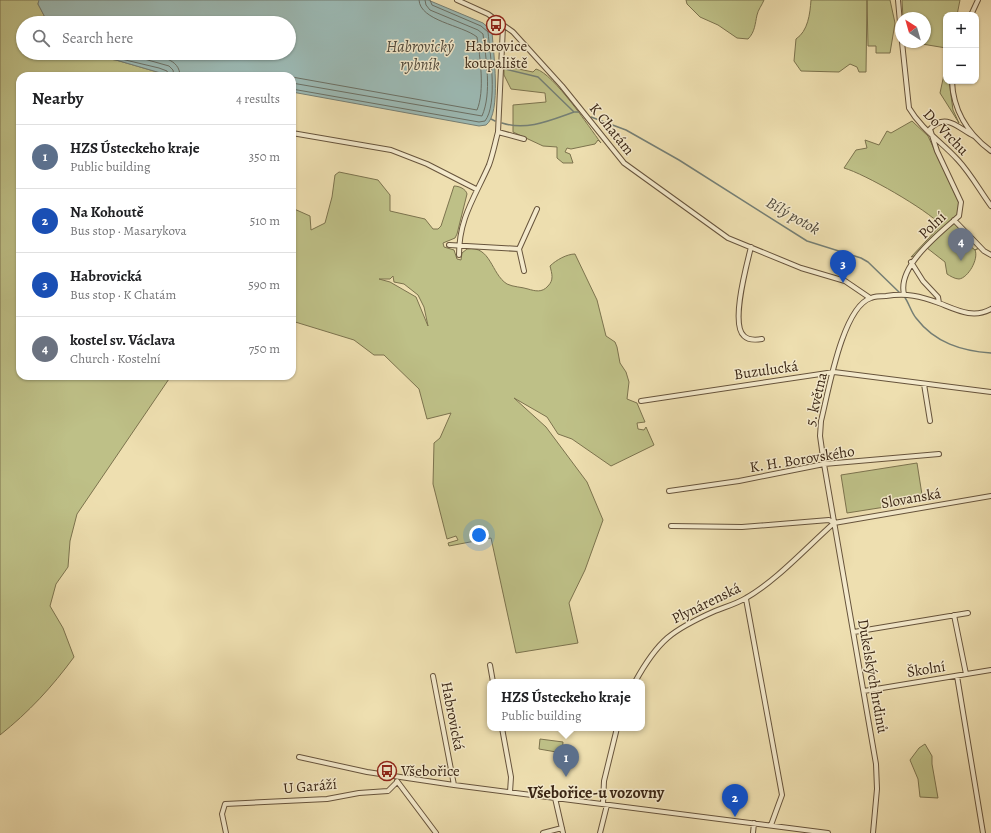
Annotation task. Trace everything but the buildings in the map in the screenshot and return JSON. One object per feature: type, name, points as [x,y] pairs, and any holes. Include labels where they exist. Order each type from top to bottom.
[{"type":"street","name":"K Chatám","points":[[457,0],[488,14],[513,32],[562,86],[624,163],[728,238],[801,268],[845,281],[870,298]]},
{"type":"street","points":[[898,0],[899,12]]},
{"type":"street","points":[[972,12],[978,0]]},
{"type":"street","points":[[459,255],[459,246],[464,218],[476,189],[489,164],[498,132],[503,26]]},
{"type":"street","name":"Do Vrchu","points":[[903,48],[909,108],[931,135],[958,160],[991,206]]},
{"type":"street","points":[[952,84],[962,121],[974,136],[991,151]]},
{"type":"street","points":[[931,135],[930,129],[936,122],[944,121],[953,123],[962,130],[974,136]]},
{"type":"street","points":[[498,132],[524,139]]},
{"type":"street","points":[[296,134],[391,150],[427,164],[476,189]]},
{"type":"street","name":"Polní","points":[[904,294],[902,286],[911,262],[959,216],[961,202],[931,135]]},
{"type":"street","points":[[524,271],[520,250],[537,209]]},
{"type":"street","points":[[954,220],[984,251],[991,255]]},
{"type":"street","points":[[449,245],[520,250]]},
{"type":"street","points":[[751,247],[741,291],[738,326],[744,336],[754,340],[762,340]]},
{"type":"street","points":[[911,262],[923,281],[938,297],[939,303]]},
{"type":"street","points":[[870,298],[904,294],[939,303],[959,311],[978,315],[991,309]]},
{"type":"street","name":"5. května","points":[[834,523],[824,464],[820,428],[845,330],[855,310],[870,298]]},
{"type":"street","name":"Buzulucká","points":[[641,401],[834,372],[991,392]]},
{"type":"street","points":[[924,384],[930,421]]},
{"type":"street","name":"K. H. Borovského","points":[[669,491],[739,481],[824,464],[939,454]]},
{"type":"street","name":"Slovanská","points":[[834,523],[991,496]]},
{"type":"street","points":[[671,526],[742,527],[829,520],[834,523]]},
{"type":"street","name":"Plynárenská","points":[[637,679],[660,644],[680,627],[746,598],[768,582],[834,523]]},
{"type":"street","name":"Dukelských hrdinů","points":[[834,523],[854,632],[876,770],[877,789],[873,833]]},
{"type":"street","points":[[746,598],[782,795],[771,825]]},
{"type":"street","points":[[854,632],[968,613]]},
{"type":"street","points":[[954,615],[966,674]]},
{"type":"street","points":[[490,665],[492,679]]},
{"type":"street","name":"Školní","points":[[864,691],[991,670]]},
{"type":"street","name":"Habrovická","points":[[433,676],[454,785]]},
{"type":"street","points":[[957,676],[983,833]]},
{"type":"street","points":[[503,731],[511,777],[510,792]]},
{"type":"street","points":[[600,833],[605,805],[604,781],[616,731]]},
{"type":"street","points":[[299,757],[341,768],[454,785],[828,833]]},
{"type":"street","points":[[398,776],[397,782],[436,833]]},
{"type":"street","name":"U Garáží","points":[[226,833],[222,814],[223,806],[229,803],[327,799],[359,793],[388,791],[397,782]]},
{"type":"street","points":[[555,798],[563,833]]},
{"type":"street","points":[[753,833],[754,823]]},
{"type":"street","points":[[543,833],[562,828]]},
{"type":"green space","points":[[0,0],[39,0],[38,4],[44,16],[16,16],[16,60],[116,60],[157,72],[16,72],[16,380],[168,380],[77,514],[70,541],[68,567],[56,584],[50,606],[63,628],[74,657],[40,699],[0,735]]},
{"type":"green space","points":[[686,0],[764,0],[758,13],[753,31],[748,39],[737,38],[718,25],[700,17],[687,4]]},
{"type":"green space","points":[[811,0],[867,0],[866,72],[859,72],[857,67],[850,64],[839,72],[801,71],[794,61],[796,39],[806,27]]},
{"type":"green space","points":[[867,0],[890,0],[895,23],[890,53],[876,53],[876,46],[868,46]]},
{"type":"green space","points":[[902,0],[960,0],[958,12],[943,12],[943,48],[931,46],[931,12],[903,12]]},
{"type":"green space","points":[[504,66],[533,72],[536,69],[552,80],[571,102],[601,143],[598,140],[595,144],[571,149],[567,148],[565,152],[570,154],[573,163],[563,163],[557,158],[557,147],[543,146],[513,132],[513,105],[546,102],[545,93],[511,89],[504,75]]},
{"type":"green space","points":[[943,79],[943,84],[949,84],[953,110],[959,123],[940,93]]},
{"type":"green space","points":[[912,121],[928,136],[960,208],[957,216],[914,256],[911,257],[941,225],[922,210],[895,193],[866,177],[844,168],[856,150],[867,148],[865,140],[879,145],[887,131],[891,133]]},
{"type":"green space","points":[[339,172],[378,180],[390,195],[390,211],[425,219],[433,229],[438,229],[441,226],[454,186],[462,188],[467,194],[457,234],[455,238],[443,243],[444,247],[454,250],[457,259],[461,260],[462,253],[467,249],[481,251],[490,261],[497,274],[509,285],[541,291],[550,284],[552,279],[550,266],[562,258],[575,254],[597,300],[606,336],[615,342],[620,363],[626,372],[629,382],[627,399],[637,403],[645,422],[637,423],[638,429],[644,430],[646,427],[654,445],[611,466],[572,439],[558,434],[547,417],[514,398],[546,427],[587,482],[603,520],[585,570],[569,603],[578,643],[516,653],[491,538],[449,546],[448,543],[458,540],[456,536],[447,539],[433,484],[434,443],[440,438],[451,413],[427,419],[419,389],[384,355],[374,355],[354,340],[296,322],[296,210],[310,216],[311,230],[325,223],[332,197],[335,175]],"holes":[[[393,276],[394,282],[404,284],[418,295],[424,307],[428,326],[416,297],[390,282],[379,279],[390,279]]]},
{"type":"green space","points":[[954,222],[966,235],[962,245],[970,246],[975,250],[976,254],[972,268],[966,275],[959,279],[947,274],[945,262],[927,248]]},
{"type":"green space","points":[[917,463],[923,501],[847,513],[841,475]]},
{"type":"green space","points":[[540,739],[563,742],[562,753],[539,749]]},
{"type":"green space","points":[[925,744],[932,756],[938,798],[920,797],[918,779],[910,760],[919,748]]},
{"type":"water","name":"Habrovický rybník","points":[[39,0],[428,0],[483,23],[492,31],[495,66],[494,108],[491,119],[486,125],[479,126],[296,93],[296,72],[157,72],[116,60],[296,60],[296,16],[44,16],[38,4]]},
{"type":"waterway","name":"Bílý potok","points":[[505,69],[538,77],[574,112],[579,112]]},
{"type":"waterway","points":[[502,123],[521,126],[539,124],[574,112]]},
{"type":"waterway","name":"Bílý potok","points":[[591,117],[626,130],[679,160],[807,241],[861,258],[868,262],[901,294]]},
{"type":"waterway","points":[[491,119],[495,121]]},
{"type":"waterway","name":"Bílý potok","points":[[904,296],[916,318],[923,327],[940,340],[960,348],[991,353]]},
{"type":"place","name":"Habrovice koupaliště","points":[[496,25]]},
{"type":"place","name":"kostel sv. Václava","points":[[961,261]]},
{"type":"place","name":"Habrovická","points":[[843,283]]},
{"type":"place","name":"Všebořice","points":[[387,771]]},
{"type":"place","name":"HZS Ústeckeho kraje","points":[[566,777]]},
{"type":"place","name":"Na Kohoutě","points":[[735,817]]},
{"type":"district","name":"Všebořice-u vozovny","points":[[596,793]]}]
